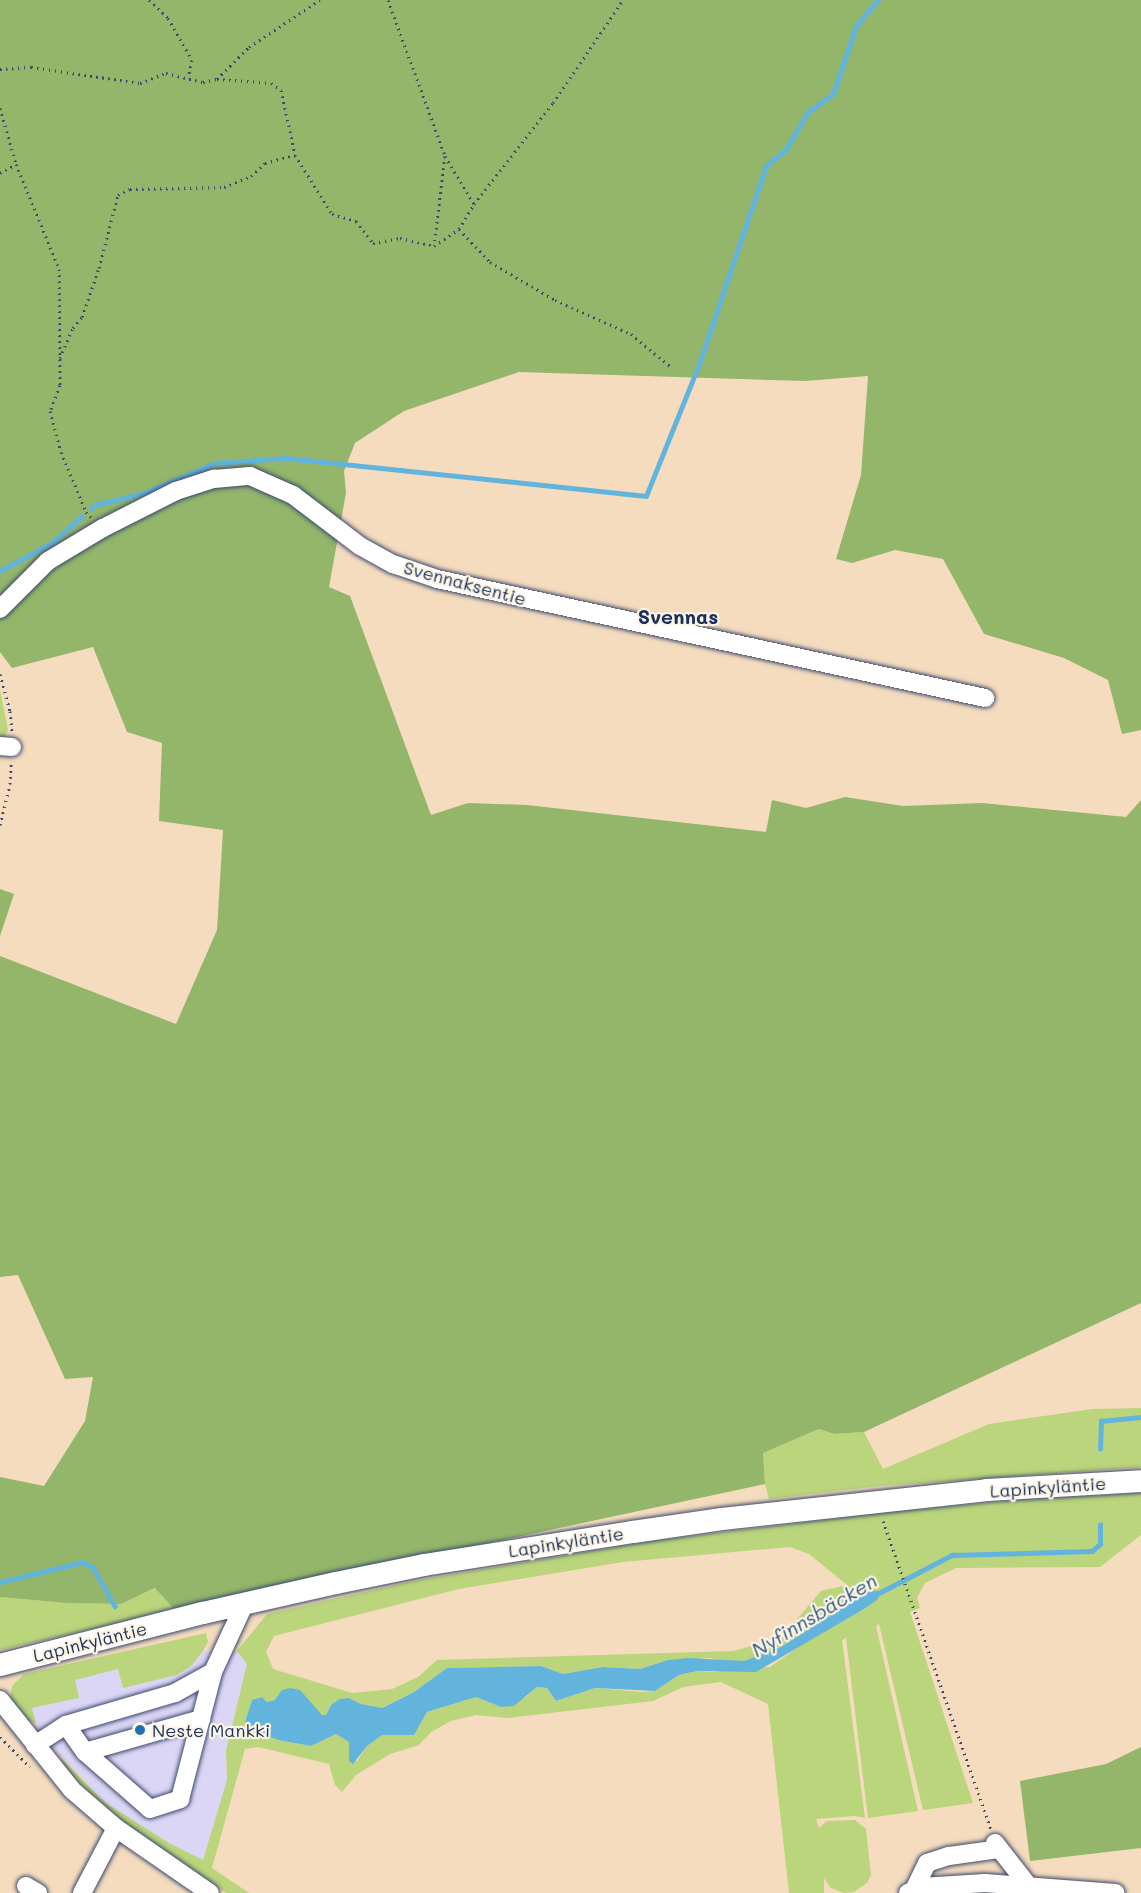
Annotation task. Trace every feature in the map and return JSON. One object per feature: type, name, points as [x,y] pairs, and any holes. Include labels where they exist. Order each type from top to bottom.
[{"type":"main road","name":"Lapinkyläntie","points":[[0,1665],[244,1605],[424,1565],[700,1522],[880,1501],[1022,1488],[1141,1481]]},
{"type":"street","name":"Svennaksentie","points":[[0,609],[48,561],[103,528],[176,491],[214,479],[250,476],[293,495],[368,550],[393,564],[437,579],[985,698]]},
{"type":"street","points":[[66,1725],[85,1752],[150,1809],[180,1799],[213,1672],[244,1605]]},
{"type":"street","points":[[35,1745],[66,1725],[175,1693],[213,1672]]},
{"type":"street","points":[[0,1700],[8,1725],[35,1745],[72,1790],[116,1828],[210,1893]]},
{"type":"street","points":[[85,1752],[201,1719]]},
{"type":"street","points":[[82,1893],[116,1828]]},
{"type":"street","points":[[911,1892],[927,1863],[997,1846],[1027,1884]]},
{"type":"street","points":[[911,1892],[921,1887],[985,1883],[1027,1884],[1116,1893]]},
{"type":"path","points":[[149,0],[168,18],[192,60],[188,78]]},
{"type":"path","points":[[216,79],[249,47],[320,0]]},
{"type":"path","points":[[388,0],[445,156],[474,204]]},
{"type":"path","points":[[0,69],[31,67],[140,83],[166,73],[202,82],[216,79],[271,83],[279,87],[295,155],[333,214],[356,221],[373,243],[400,238],[434,246],[459,229],[474,204],[554,103],[623,0]]},
{"type":"path","points":[[0,108],[16,164],[59,269],[60,385],[50,411],[61,452],[86,512],[103,528]]},
{"type":"path","points":[[60,360],[88,300],[118,195],[130,189],[224,187],[251,176],[265,163],[295,155]]},
{"type":"path","points":[[434,246],[445,156]]},
{"type":"path","points":[[0,173],[16,164]]},
{"type":"path","points":[[459,229],[490,262],[555,300],[631,334],[671,367]]},
{"type":"path","points":[[880,1501],[882,1520],[897,1567],[908,1591],[997,1846]]},
{"type":"shaded area","points":[[203,1651],[237,1651],[247,1664],[226,1751],[227,1780],[203,1861],[169,1843],[106,1803],[51,1745],[37,1726],[31,1708],[78,1698],[74,1680],[119,1669],[123,1688],[177,1675],[191,1666]]},
{"type":"green space","points":[[0,0],[1141,0],[1141,730],[1122,734],[1108,680],[1064,658],[984,634],[943,559],[895,550],[852,563],[836,559],[861,475],[868,376],[805,381],[519,372],[404,411],[355,443],[344,471],[346,493],[329,587],[350,596],[431,815],[468,803],[527,805],[766,832],[772,800],[806,808],[845,797],[903,806],[982,803],[1126,817],[1141,800],[1141,1303],[864,1432],[834,1434],[819,1429],[763,1453],[765,1484],[175,1610],[155,1588],[121,1604],[66,1603],[0,1597],[0,1477],[44,1486],[85,1421],[93,1377],[65,1379],[18,1275],[0,1277],[0,956],[176,1024],[217,930],[223,830],[159,821],[162,743],[127,732],[93,647],[12,668],[0,652]]},
{"type":"green space","points":[[0,689],[8,730],[4,738],[0,738]]},
{"type":"green space","points":[[0,889],[14,894],[0,936]]},
{"type":"green space","points":[[1141,1408],[1141,1467],[880,1486],[769,1499],[765,1484],[763,1453],[819,1429],[834,1434],[864,1432],[883,1469],[989,1424],[1092,1409]]},
{"type":"green space","points":[[1141,1493],[1141,1535],[1100,1567],[956,1568],[925,1583],[917,1598],[920,1608],[910,1612],[973,1803],[923,1810],[879,1624],[876,1626],[918,1811],[868,1818],[846,1638],[842,1640],[865,1818],[855,1816],[816,1819],[819,1828],[827,1821],[855,1820],[866,1829],[871,1875],[867,1883],[854,1892],[844,1893],[831,1888],[824,1878],[824,1893],[789,1893],[768,1704],[721,1682],[683,1687],[653,1701],[508,1718],[476,1715],[451,1721],[431,1732],[419,1745],[390,1754],[356,1775],[342,1792],[335,1785],[329,1764],[258,1747],[245,1749],[212,1868],[249,1893],[226,1893],[199,1875],[111,1814],[59,1762],[62,1759],[106,1803],[169,1843],[203,1860],[227,1780],[226,1751],[247,1664],[237,1651],[267,1614],[414,1581],[645,1542],[888,1512],[1029,1499]],"holes":[[[790,1547],[809,1554],[847,1585],[821,1591],[781,1638],[733,1651],[437,1660],[418,1677],[392,1689],[352,1693],[273,1669],[266,1652],[274,1636],[459,1589],[623,1562]],[[869,1591],[882,1592],[864,1609],[803,1644],[770,1667],[712,1672],[697,1671],[679,1675],[655,1691],[595,1688],[556,1701],[547,1688],[537,1687],[526,1697],[501,1707],[476,1697],[427,1712],[414,1735],[382,1735],[367,1746],[357,1761],[350,1761],[350,1742],[336,1734],[311,1746],[278,1740],[257,1732],[245,1722],[253,1700],[262,1697],[267,1702],[275,1700],[316,1710],[322,1715],[326,1715],[331,1705],[349,1698],[361,1704],[381,1708],[414,1692],[447,1668],[541,1666],[563,1674],[603,1667],[640,1669],[668,1660],[710,1658],[728,1662],[744,1661],[779,1648]]]},
{"type":"green space","points":[[156,1588],[175,1610],[0,1650],[0,1597],[66,1603],[121,1604]]},
{"type":"green space","points":[[206,1633],[208,1642],[203,1651],[191,1666],[177,1675],[123,1688],[118,1669],[75,1680],[79,1698],[32,1708],[36,1723],[27,1720],[10,1700],[12,1686],[24,1674]]},
{"type":"green space","points":[[1141,1747],[1141,1848],[1030,1861],[1020,1781],[1106,1764]]},
{"type":"water","points":[[869,1591],[882,1591],[877,1600],[864,1609],[756,1672],[697,1671],[679,1675],[655,1691],[595,1688],[556,1701],[547,1688],[537,1687],[514,1706],[501,1707],[476,1697],[427,1712],[414,1735],[382,1735],[367,1746],[353,1764],[349,1761],[349,1742],[336,1734],[311,1746],[278,1740],[257,1732],[245,1722],[252,1700],[262,1697],[267,1702],[275,1700],[282,1690],[290,1688],[300,1690],[322,1715],[326,1715],[331,1705],[340,1699],[349,1698],[361,1704],[382,1708],[414,1692],[447,1668],[541,1666],[563,1674],[603,1667],[640,1669],[668,1660],[689,1658],[744,1661],[779,1648]]},
{"type":"waterway","points":[[91,509],[95,505],[144,493],[215,463],[286,458],[646,496],[699,364],[766,166],[786,149],[808,112],[833,94],[856,26],[878,0]]},
{"type":"waterway","points":[[0,571],[53,542],[82,516]]},
{"type":"waterway","name":"Nyfinnsbäcken","points":[[1100,1449],[1101,1421],[1141,1417]]},
{"type":"waterway","name":"Nyfinnsbäcken","points":[[877,1594],[952,1555],[1092,1551],[1100,1544],[1100,1525]]},
{"type":"waterway","name":"Nyfinnsbäcken","points":[[0,1582],[83,1562],[93,1567],[115,1606]]},
{"type":"place","name":"Neste Mankki","points":[[140,1730]]},
{"type":"district","name":"Svennas","points":[[678,616]]}]
